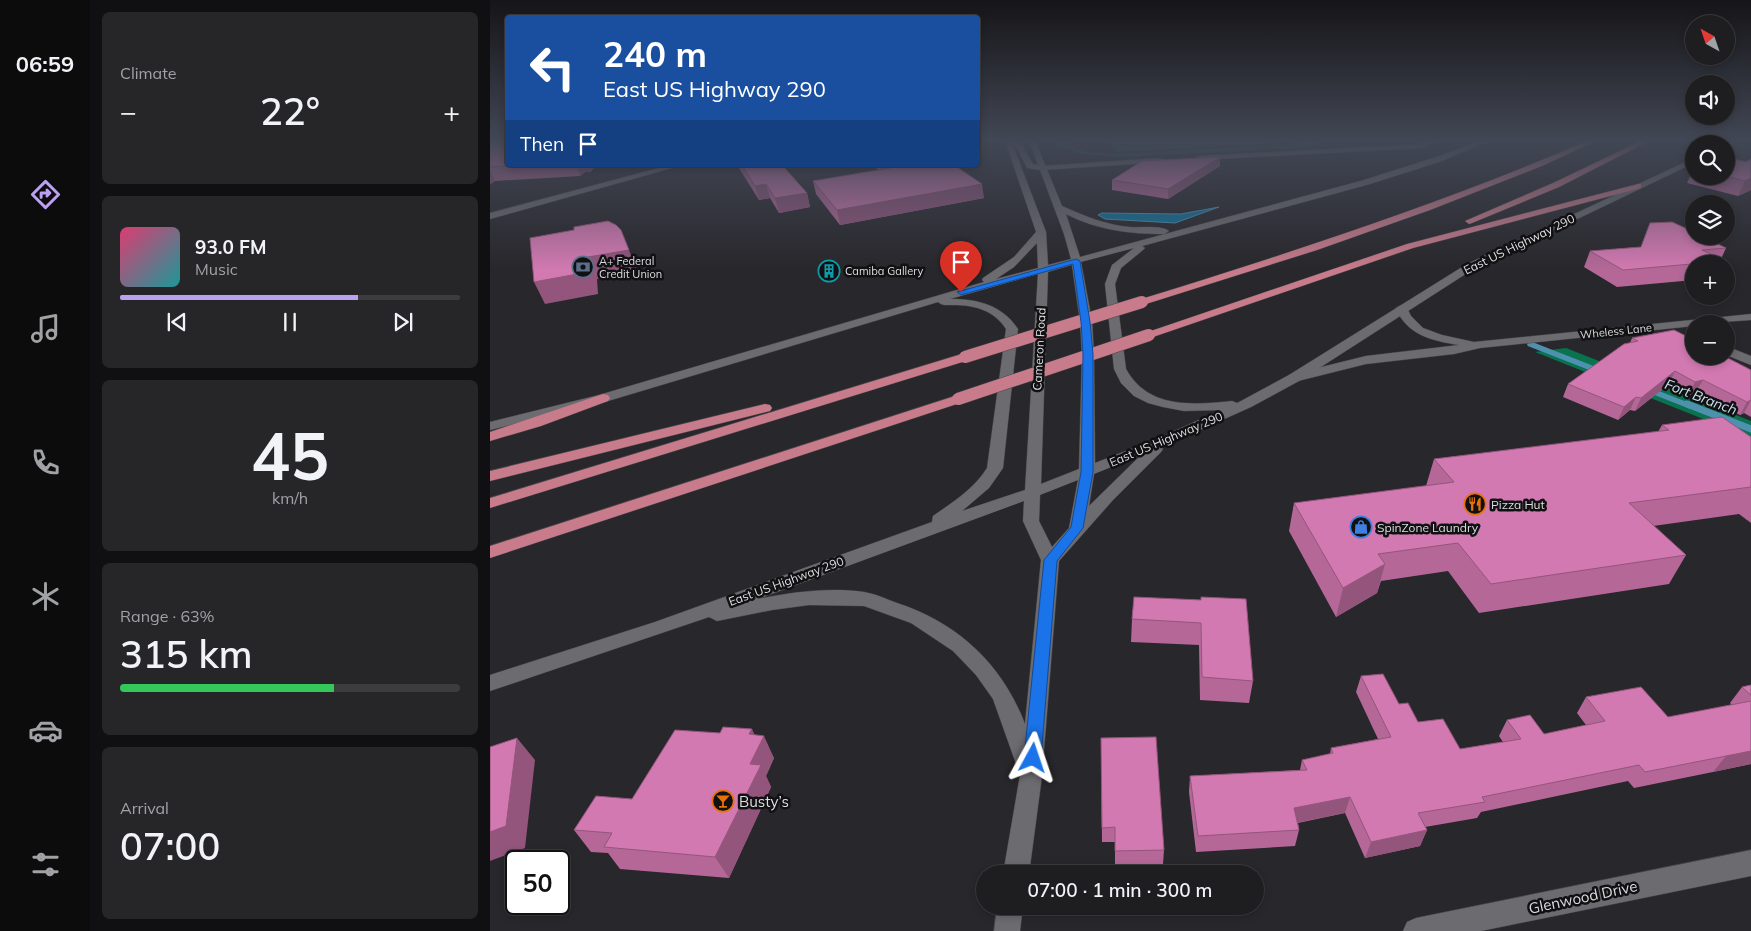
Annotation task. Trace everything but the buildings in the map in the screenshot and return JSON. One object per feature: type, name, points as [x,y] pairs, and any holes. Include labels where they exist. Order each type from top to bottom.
[{"type":"highway","points":[[490,503],[1272,262],[1402,218],[1492,183]]},
{"type":"highway","points":[[490,552],[958,399],[1410,246],[1559,183]]},
{"type":"highway","points":[[1410,246],[1638,186]]},
{"type":"highway","points":[[490,476],[706,422],[869,385]]},
{"type":"highway","points":[[490,437],[536,423],[603,398]]},
{"type":"main road","points":[[490,208],[584,183]]},
{"type":"main road","points":[[490,216],[611,183]]},
{"type":"main road","name":"Cameron Road","points":[[1023,183],[1041,232],[1042,270],[1030,521],[1050,560]]},
{"type":"main road","points":[[1050,183],[1060,208],[1076,261],[1086,322],[1088,354],[1087,472],[1077,528]]},
{"type":"main road","points":[[490,426],[603,398],[961,292],[1359,183]]},
{"type":"main road","name":"East US Highway 290","points":[[490,683],[662,628],[925,530],[1032,493],[1164,441],[1246,404],[1294,378],[1402,308],[1478,262],[1609,202],[1643,183]]},
{"type":"main road","points":[[1060,208],[1089,223],[1123,231],[1166,231],[1201,227]]},
{"type":"main road","points":[[961,292],[993,277],[1012,264],[1027,251],[1041,232]]},
{"type":"main road","points":[[1152,240],[1125,258],[1116,267],[1110,284],[1120,369],[1124,379],[1131,388],[1146,397],[1186,408],[1209,408],[1246,404]]},
{"type":"main road","points":[[923,304],[948,302],[980,305],[1002,314],[1012,329],[995,468],[988,482],[974,495],[925,530]]},
{"type":"main road","name":"Wheless Lane","points":[[1402,308],[1404,316],[1416,328],[1443,338],[1480,344]]},
{"type":"main road","name":"Wheless Lane","points":[[1294,378],[1366,360],[1454,350],[1480,344],[1751,317]]},
{"type":"main road","points":[[1680,324],[1685,327]]},
{"type":"main road","points":[[1735,354],[1751,361]]},
{"type":"main road","points":[[1017,865],[1031,776],[1050,560],[1077,528],[1130,472],[1164,441]]},
{"type":"main road","points":[[662,628],[758,605],[822,597],[864,599],[901,610],[941,630],[972,654],[995,684],[1010,714],[1031,776]]},
{"type":"main road","name":"Glenwood Drive","points":[[1416,931],[1751,862]]},
{"type":"main road","points":[[1006,931],[1009,915]]},
{"type":"green space","points":[[1566,348],[1751,421],[1751,438],[1535,352]]},
{"type":"water","points":[[1219,207],[1175,223],[1105,219],[1098,215],[1102,213],[1181,214]]},
{"type":"waterway","name":"Fort Branch","points":[[1530,344],[1599,371]]},
{"type":"waterway","name":"Fort Branch","points":[[1649,390],[1690,406]]},
{"type":"waterway","name":"Fort Branch","points":[[1687,404],[1751,429]]},
{"type":"place","name":"A+ Federal Credit Union","points":[[583,267]]},
{"type":"place","name":"Camiba Gallery","points":[[829,271]]},
{"type":"place","name":"Pizza Hut","points":[[1475,504]]},
{"type":"place","name":"SpinZone Laundry","points":[[1361,527]]},
{"type":"place","name":"Busty’s","points":[[723,801]]},
{"type":"route","points":[[961,292],[1076,261],[1086,322],[1088,354],[1087,472],[1077,528],[1050,560],[1033,758]]}]
